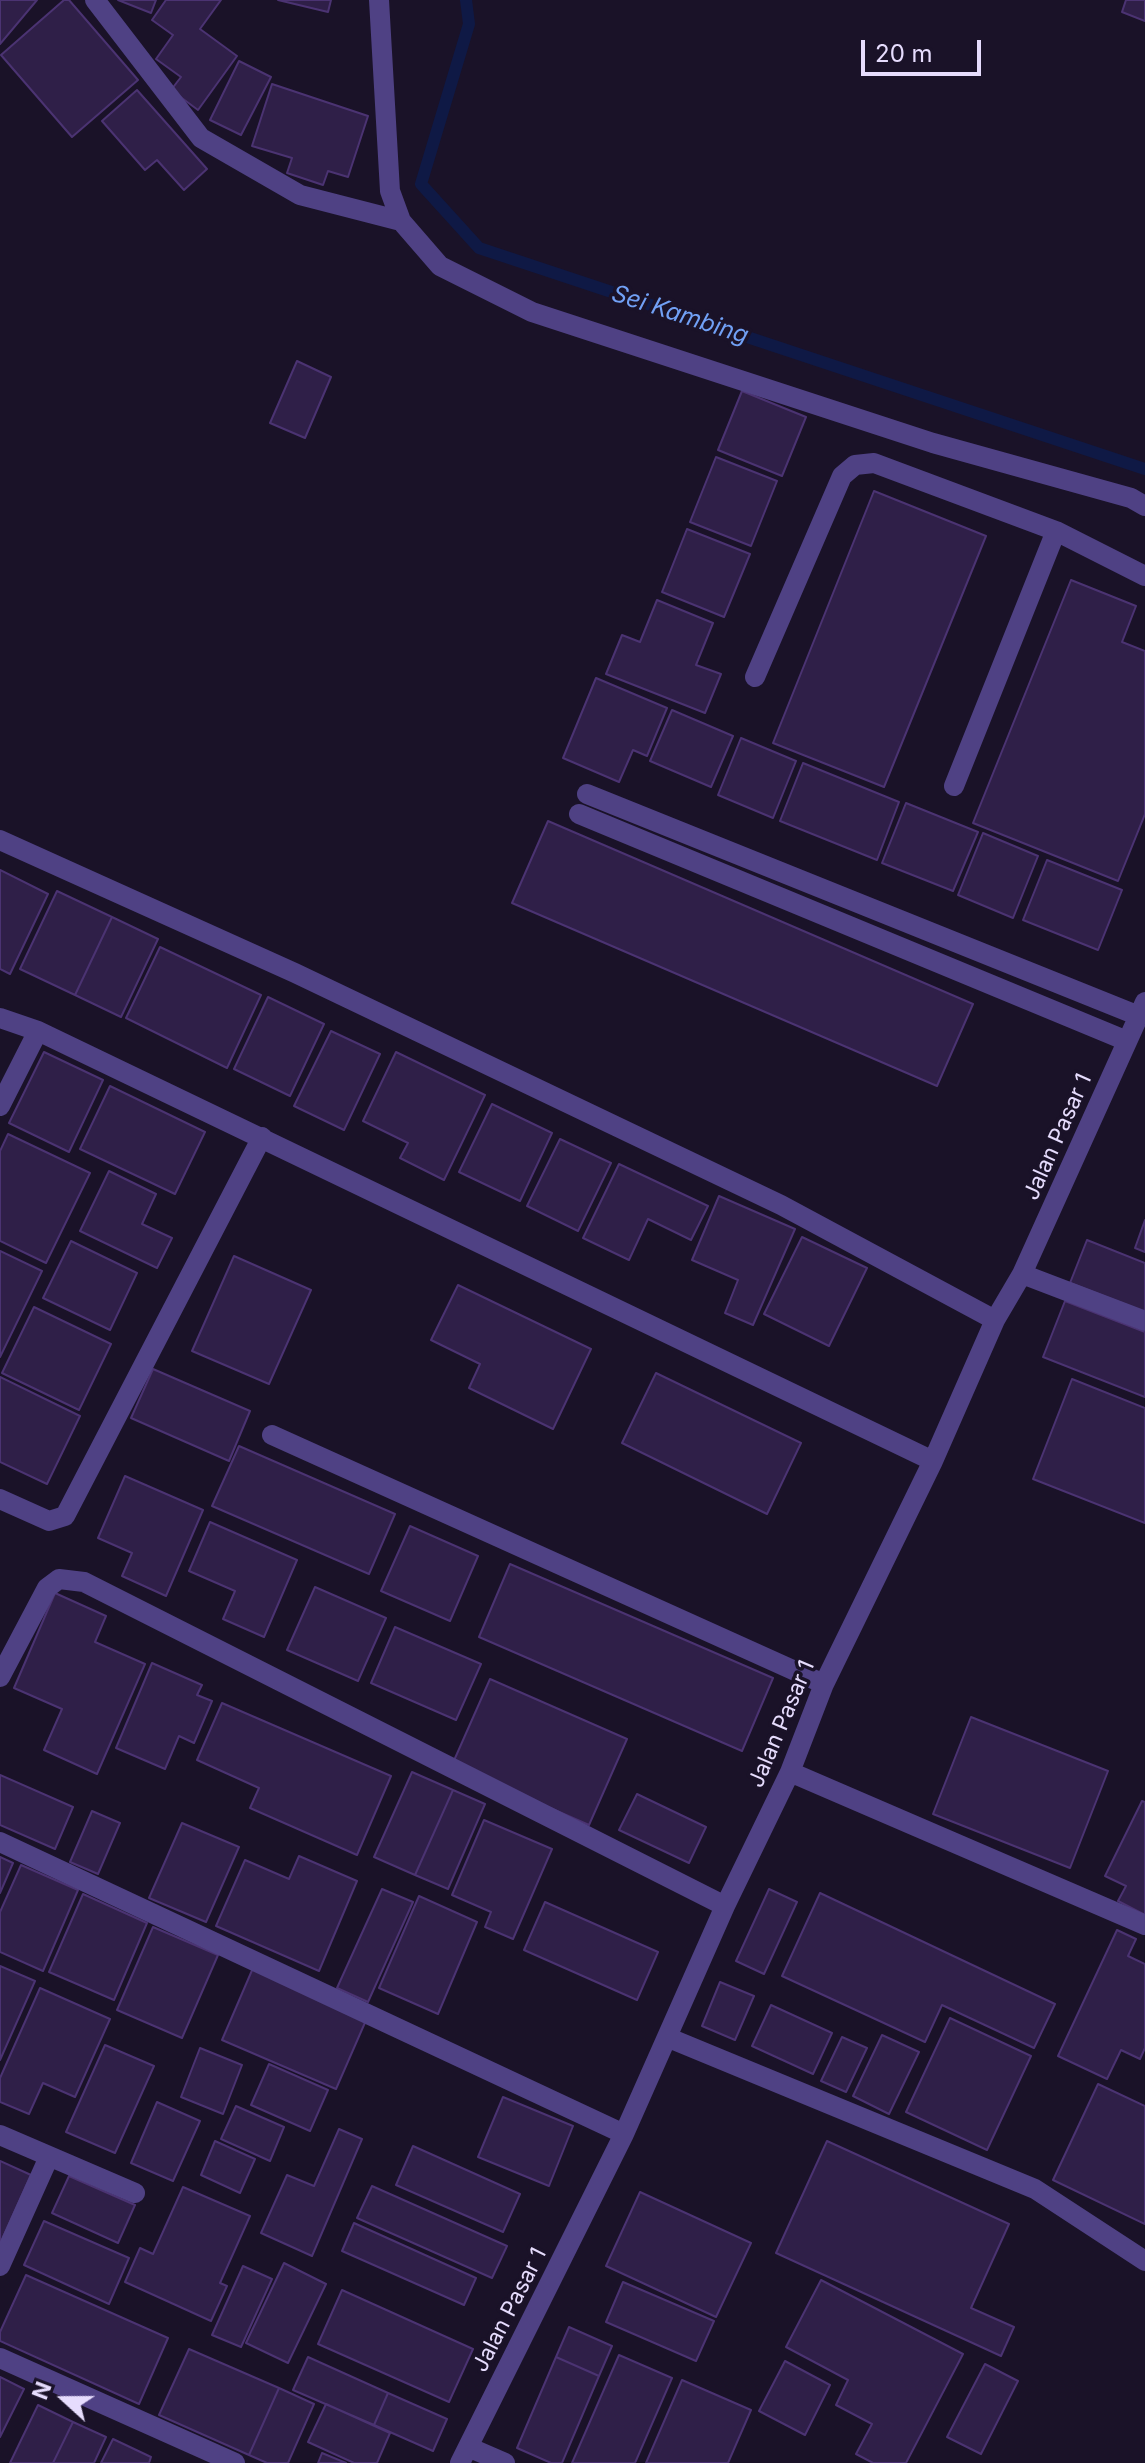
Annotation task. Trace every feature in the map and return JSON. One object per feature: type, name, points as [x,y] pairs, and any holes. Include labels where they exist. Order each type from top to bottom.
[{"type":"street","points":[[95,0],[201,138],[300,195],[401,221]]},
{"type":"street","points":[[379,0],[390,191],[401,221],[440,266],[532,312],[933,443],[1131,498],[1145,506]]},
{"type":"street","points":[[755,677],[842,476],[855,465],[874,463],[1056,531],[1145,576]]},
{"type":"street","points":[[954,786],[1056,531]]},
{"type":"street","points":[[587,794],[1142,1009]]},
{"type":"street","points":[[579,814],[1127,1041]]},
{"type":"street","points":[[0,840],[295,973],[781,1205],[995,1320]]},
{"type":"street","name":"Jalan Pasar 1","points":[[464,2455],[624,2134],[725,1906],[790,1772],[824,1684],[933,1461],[995,1320],[1022,1274],[1142,1009]]},
{"type":"street","points":[[0,1018],[38,1031],[262,1137],[933,1461]]},
{"type":"street","points":[[0,1106],[38,1031]]},
{"type":"street","points":[[0,1499],[49,1521],[65,1516],[262,1137]]},
{"type":"street","points":[[1022,1274],[1145,1321]]},
{"type":"street","points":[[272,1435],[824,1684]]},
{"type":"street","points":[[0,1677],[47,1588],[59,1579],[84,1582],[725,1906]]},
{"type":"street","points":[[790,1772],[1145,1925]]},
{"type":"street","points":[[0,1842],[624,2134]]},
{"type":"street","points":[[669,2038],[1035,2189],[1145,2261]]},
{"type":"street","points":[[0,2135],[48,2159],[135,2193]]},
{"type":"street","points":[[0,2266],[48,2159]]},
{"type":"street","points":[[0,2358],[235,2463]]},
{"type":"street","points":[[464,2455],[505,2463]]},
{"type":"building","points":[[0,0],[37,0],[0,44]]},
{"type":"building","points":[[64,0],[69,0],[138,80],[72,137],[1,55]]},
{"type":"building","points":[[118,0],[156,0],[151,13]]},
{"type":"building","points":[[166,0],[221,0],[200,29],[237,56],[198,110],[171,90],[181,77],[156,59],[173,35],[152,20]]},
{"type":"building","points":[[278,0],[331,0],[328,12]]},
{"type":"building","points":[[1126,0],[1145,0],[1145,21],[1122,12]]},
{"type":"building","points":[[239,61],[271,77],[241,135],[210,120]]},
{"type":"building","points":[[272,84],[368,116],[348,177],[328,171],[323,185],[287,173],[292,158],[252,146]]},
{"type":"building","points":[[137,90],[207,169],[184,190],[157,160],[145,170],[102,121]]},
{"type":"building","points":[[297,361],[331,377],[305,438],[270,423]]},
{"type":"building","points":[[742,391],[806,417],[782,476],[718,450]]},
{"type":"building","points":[[716,457],[777,481],[751,546],[690,522]]},
{"type":"building","points":[[874,491],[986,536],[884,787],[773,743]]},
{"type":"building","points":[[687,529],[750,554],[724,617],[662,592]]},
{"type":"building","points":[[1071,580],[1136,606],[1122,642],[1145,651],[1145,814],[1118,881],[973,823]]},
{"type":"building","points":[[657,600],[713,623],[696,665],[721,674],[705,713],[606,674],[622,635],[640,642]]},
{"type":"building","points":[[596,678],[667,708],[647,756],[633,750],[619,782],[563,758]]},
{"type":"building","points":[[672,710],[733,736],[711,787],[650,761]]},
{"type":"building","points":[[741,738],[796,761],[773,818],[718,795]]},
{"type":"building","points":[[803,763],[899,802],[877,860],[780,821]]},
{"type":"building","points":[[906,803],[978,832],[953,891],[882,863]]},
{"type":"building","points":[[548,821],[973,1004],[937,1086],[512,903]]},
{"type":"building","points":[[983,833],[1038,856],[1013,918],[958,895]]},
{"type":"building","points":[[1047,860],[1122,890],[1098,950],[1023,920]]},
{"type":"building","points":[[0,870],[48,894],[10,974],[0,969]]},
{"type":"building","points":[[57,891],[112,917],[75,995],[20,969]]},
{"type":"building","points":[[112,917],[158,939],[121,1017],[75,995]]},
{"type":"building","points":[[160,947],[261,995],[227,1068],[126,1018]]},
{"type":"building","points":[[268,997],[324,1024],[290,1096],[234,1069]]},
{"type":"building","points":[[331,1031],[380,1054],[344,1130],[294,1106]]},
{"type":"building","points":[[44,1052],[103,1080],[69,1152],[9,1123]]},
{"type":"building","points":[[396,1052],[485,1095],[444,1180],[400,1158],[408,1143],[363,1121]]},
{"type":"building","points":[[110,1086],[205,1132],[175,1194],[80,1149]]},
{"type":"building","points":[[492,1104],[552,1133],[520,1201],[459,1172]]},
{"type":"building","points":[[8,1134],[90,1173],[46,1263],[0,1241],[0,1151]]},
{"type":"building","points":[[560,1139],[611,1163],[578,1231],[527,1206]]},
{"type":"building","points":[[619,1164],[708,1206],[691,1240],[648,1219],[629,1260],[583,1238]]},
{"type":"building","points":[[109,1171],[156,1194],[142,1224],[172,1238],[157,1268],[80,1231]]},
{"type":"building","points":[[719,1196],[795,1229],[753,1325],[725,1313],[738,1280],[692,1260]]},
{"type":"building","points":[[1145,1220],[1145,1252],[1135,1248]]},
{"type":"building","points":[[802,1237],[867,1268],[829,1346],[764,1314]]},
{"type":"building","points":[[1087,1240],[1145,1263],[1145,1312],[1070,1283]]},
{"type":"building","points":[[71,1241],[137,1273],[110,1330],[43,1298]]},
{"type":"building","points":[[0,1251],[42,1271],[0,1357]]},
{"type":"building","points":[[234,1256],[311,1290],[269,1384],[192,1351]]},
{"type":"building","points":[[458,1285],[591,1349],[553,1429],[469,1388],[480,1364],[431,1340]]},
{"type":"building","points":[[1065,1301],[1145,1332],[1145,1397],[1043,1357]]},
{"type":"building","points":[[34,1307],[111,1344],[79,1410],[2,1373]]},
{"type":"building","points":[[153,1369],[250,1411],[229,1461],[131,1418]]},
{"type":"building","points":[[656,1373],[801,1443],[767,1514],[622,1443]]},
{"type":"building","points":[[0,1377],[80,1416],[47,1484],[0,1462]]},
{"type":"building","points":[[1072,1379],[1145,1408],[1145,1523],[1033,1479]]},
{"type":"building","points":[[239,1446],[395,1514],[369,1574],[212,1506]]},
{"type":"building","points":[[125,1476],[203,1510],[166,1596],[122,1576],[132,1553],[98,1538]]},
{"type":"building","points":[[210,1522],[297,1560],[264,1637],[223,1619],[235,1591],[189,1571]]},
{"type":"building","points":[[410,1526],[478,1556],[450,1621],[381,1591]]},
{"type":"building","points":[[510,1564],[773,1678],[742,1751],[479,1637]]},
{"type":"building","points":[[315,1587],[386,1618],[358,1681],[287,1650]]},
{"type":"building","points":[[55,1593],[106,1616],[95,1642],[145,1664],[97,1774],[44,1750],[62,1709],[14,1688]]},
{"type":"building","points":[[395,1627],[481,1664],[456,1720],[371,1683]]},
{"type":"building","points":[[152,1663],[202,1685],[197,1695],[212,1701],[194,1743],[179,1736],[165,1769],[116,1748]]},
{"type":"building","points":[[490,1679],[627,1739],[589,1825],[452,1765]]},
{"type":"building","points":[[222,1703],[391,1776],[357,1855],[250,1808],[259,1788],[197,1760]]},
{"type":"building","points":[[971,1717],[1108,1771],[1070,1868],[933,1814]]},
{"type":"building","points":[[412,1772],[453,1790],[415,1875],[374,1857]]},
{"type":"building","points":[[0,1775],[73,1807],[55,1849],[0,1825]]},
{"type":"building","points":[[453,1790],[485,1804],[448,1889],[415,1875]]},
{"type":"building","points":[[637,1794],[706,1827],[689,1863],[619,1830]]},
{"type":"building","points":[[1142,1801],[1145,1802],[1145,1915],[1118,1901],[1126,1886],[1105,1876]]},
{"type":"building","points":[[92,1811],[120,1823],[98,1874],[70,1862]]},
{"type":"building","points":[[484,1820],[552,1849],[513,1939],[485,1927],[491,1912],[452,1895]]},
{"type":"building","points":[[182,1823],[239,1847],[206,1922],[149,1898]]},
{"type":"building","points":[[299,1856],[357,1881],[319,1971],[216,1926],[245,1860],[289,1879]]},
{"type":"building","points":[[0,1857],[13,1863],[0,1893]]},
{"type":"building","points":[[21,1865],[78,1890],[43,1971],[0,1952],[0,1912]]},
{"type":"building","points":[[382,1889],[413,1902],[368,2002],[337,1988]]},
{"type":"building","points":[[769,1889],[797,1902],[764,1974],[736,1961]]},
{"type":"building","points":[[820,1893],[1055,2004],[1034,2048],[942,2005],[925,2042],[782,1976]]},
{"type":"building","points":[[83,1894],[147,1923],[114,2000],[49,1972]]},
{"type":"building","points":[[419,1896],[477,1922],[438,2014],[379,1988]]},
{"type":"building","points":[[545,1902],[658,1952],[637,2000],[524,1950]]},
{"type":"building","points":[[153,1927],[218,1955],[182,2038],[117,2010]]},
{"type":"building","points":[[1117,1930],[1136,1939],[1128,1956],[1145,1964],[1145,2048],[1140,2059],[1121,2050],[1107,2079],[1058,2056]]},
{"type":"building","points":[[0,1966],[35,1981],[0,2060]]},
{"type":"building","points":[[253,1968],[367,2018],[336,2089],[222,2040]]},
{"type":"building","points":[[720,1982],[754,1996],[735,2040],[702,2026]]},
{"type":"building","points":[[40,1988],[110,2019],[75,2097],[43,2083],[29,2114],[0,2102],[0,2078]]},
{"type":"building","points":[[771,2005],[832,2033],[813,2074],[752,2046]]},
{"type":"building","points":[[950,2018],[1031,2056],[987,2150],[906,2112]]},
{"type":"building","points":[[882,2035],[919,2052],[889,2114],[853,2096]]},
{"type":"building","points":[[842,2037],[867,2048],[846,2092],[821,2081]]},
{"type":"building","points":[[105,2045],[154,2066],[115,2153],[66,2132]]},
{"type":"building","points":[[200,2048],[242,2065],[223,2114],[181,2097]]},
{"type":"building","points":[[269,2064],[328,2090],[310,2131],[251,2105]]},
{"type":"building","points":[[1098,2084],[1145,2106],[1145,2224],[1053,2180]]},
{"type":"building","points":[[503,2097],[573,2126],[549,2186],[478,2157]]},
{"type":"building","points":[[157,2102],[200,2121],[173,2181],[131,2163]]},
{"type":"building","points":[[236,2106],[284,2127],[270,2161],[221,2139]]},
{"type":"building","points":[[339,2129],[362,2139],[312,2256],[261,2233],[287,2175],[314,2186]]},
{"type":"building","points":[[215,2141],[255,2159],[240,2193],[201,2175]]},
{"type":"building","points":[[827,2141],[1009,2224],[971,2308],[1014,2327],[1001,2356],[776,2253]]},
{"type":"building","points":[[413,2146],[520,2194],[503,2232],[396,2185]]},
{"type":"building","points":[[0,2161],[31,2175],[0,2244]]},
{"type":"building","points":[[69,2176],[135,2205],[118,2243],[52,2213]]},
{"type":"building","points":[[372,2186],[507,2246],[492,2278],[357,2218]]},
{"type":"building","points":[[183,2187],[250,2216],[220,2283],[227,2286],[211,2321],[125,2282],[140,2248],[153,2254]]},
{"type":"building","points":[[640,2192],[751,2243],[716,2317],[606,2266]]},
{"type":"building","points":[[44,2221],[129,2258],[109,2304],[24,2265]]},
{"type":"building","points":[[354,2223],[476,2278],[464,2305],[342,2251]]},
{"type":"building","points":[[284,2263],[326,2284],[288,2363],[246,2343]]},
{"type":"building","points":[[243,2266],[272,2279],[241,2347],[212,2335]]},
{"type":"building","points":[[26,2275],[168,2338],[139,2404],[0,2341],[0,2332]]},
{"type":"building","points":[[821,2280],[963,2354],[906,2463],[873,2463],[856,2454],[872,2424],[836,2405],[848,2380],[786,2347]]},
{"type":"building","points":[[623,2282],[714,2321],[696,2361],[606,2322]]},
{"type":"building","points":[[342,2290],[473,2349],[449,2402],[318,2344]]},
{"type":"building","points":[[569,2327],[612,2346],[599,2376],[556,2357]]},
{"type":"building","points":[[189,2349],[279,2388],[249,2455],[159,2415]]},
{"type":"building","points":[[619,2355],[672,2378],[635,2463],[572,2463]]},
{"type":"building","points":[[308,2357],[388,2393],[374,2425],[293,2390]]},
{"type":"building","points":[[556,2357],[599,2376],[562,2463],[551,2463],[517,2448]]},
{"type":"building","points":[[785,2361],[830,2385],[805,2435],[759,2411]]},
{"type":"building","points":[[985,2364],[1018,2381],[981,2454],[947,2437]]},
{"type":"building","points":[[0,2377],[24,2389],[0,2437]]},
{"type":"building","points":[[682,2380],[751,2410],[728,2463],[646,2463]]},
{"type":"building","points":[[279,2388],[314,2404],[288,2463],[267,2463],[249,2455]]},
{"type":"building","points":[[388,2393],[447,2419],[433,2451],[374,2425]]},
{"type":"building","points":[[326,2404],[390,2433],[377,2463],[354,2463],[308,2442]]},
{"type":"building","points":[[38,2405],[73,2422],[53,2463],[10,2463]]},
{"type":"building","points":[[73,2422],[106,2437],[94,2463],[53,2463]]},
{"type":"building","points":[[113,2439],[151,2457],[149,2463],[101,2463]]},
{"type":"building","points":[[322,2453],[346,2463],[318,2463]]},
{"type":"waterway","name":"Sei Kambing","points":[[466,0],[469,24],[421,184],[479,248],[1145,469]]}]
